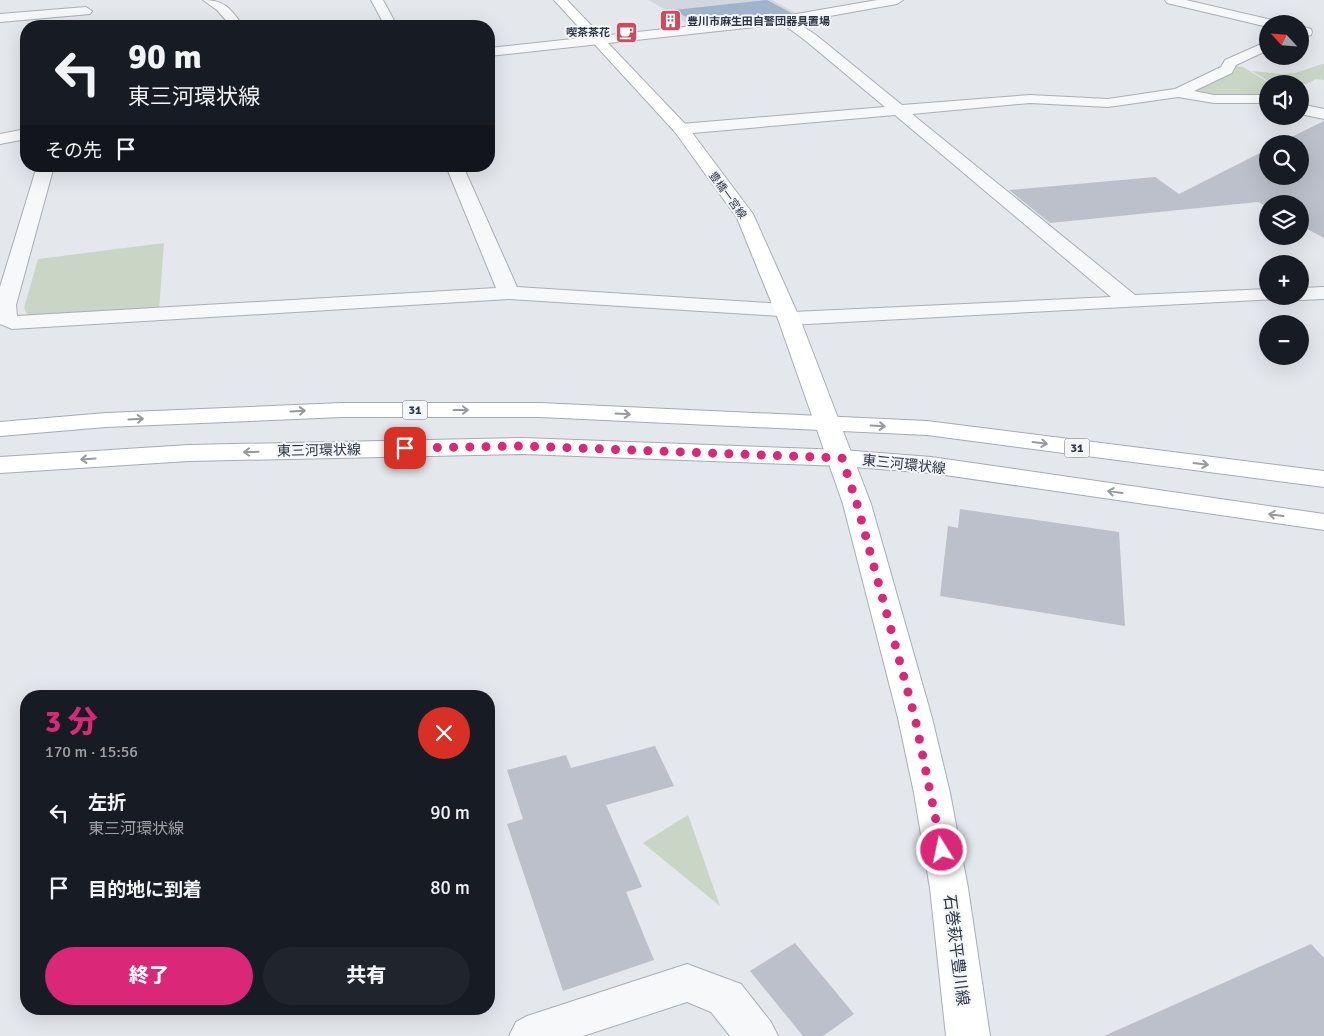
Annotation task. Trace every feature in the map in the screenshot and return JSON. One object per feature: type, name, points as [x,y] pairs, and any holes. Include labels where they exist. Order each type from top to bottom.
[{"type":"main road","name":"豊橋一宮線","points":[[560,0],[592,29],[681,129],[746,218],[787,314],[842,458]]},
{"type":"main road","name":"31","points":[[0,429],[106,420],[342,410],[540,410],[927,428],[1324,480]]},
{"type":"main road","name":"東三河環状線","points":[[0,465],[189,453],[523,446],[842,458],[931,465],[1324,522]]},
{"type":"main road","name":"石巻萩平豊川線","points":[[842,458],[857,504],[910,699],[930,783],[949,888],[968,1036]]},
{"type":"street","points":[[209,0],[221,7],[232,20]]},
{"type":"street","points":[[377,0],[388,20]]},
{"type":"street","points":[[495,51],[592,29],[689,30],[786,20],[897,0]]},
{"type":"street","points":[[1171,0],[1259,21]]},
{"type":"street","points":[[0,18],[88,6],[84,20]]},
{"type":"street","points":[[786,20],[811,38],[1130,302]]},
{"type":"street","points":[[624,24],[689,30]]},
{"type":"street","points":[[1178,93],[1227,70],[1230,63],[1259,49]]},
{"type":"street","points":[[681,129],[1030,99],[1108,102],[1178,93],[1214,99],[1259,99]]},
{"type":"street","points":[[1309,110],[1324,114]]},
{"type":"street","points":[[0,139],[20,135]]},
{"type":"street","points":[[44,172],[3,305],[6,318],[12,323],[509,293],[787,314],[1259,295]]},
{"type":"street","points":[[457,172],[509,293]]},
{"type":"street","points":[[1309,294],[1324,293]]},
{"type":"street","points":[[531,1036],[542,1030],[687,983],[726,998],[756,1036]]},
{"type":"shaded area","points":[[649,0],[772,0],[799,15],[694,28]]},
{"type":"green space","points":[[1324,64],[1324,80],[1316,79],[1309,83],[1309,75],[1259,75],[1252,71],[1281,74],[1295,73]]},
{"type":"green space","points":[[1236,66],[1243,67],[1259,77],[1259,98],[1188,92],[1235,71]]},
{"type":"green space","points":[[164,243],[159,310],[35,318],[27,314],[24,308],[38,259]]},
{"type":"green space","points":[[688,815],[720,906],[643,843]]},
{"type":"water","points":[[767,0],[793,14],[723,22],[713,16],[688,18],[674,10]]},
{"type":"building","points":[[1324,121],[1324,238],[1309,230],[1309,195],[1259,195],[1259,202],[1050,223],[1009,190],[1155,177],[1179,194],[1259,154],[1259,185],[1309,185],[1309,135],[1295,135]]},
{"type":"building","points":[[960,509],[1119,532],[1125,626],[940,596],[948,526],[958,528]]},
{"type":"building","points":[[655,746],[674,786],[606,805],[642,887],[626,892],[654,960],[563,991],[507,824],[523,819],[507,770],[566,755],[571,768]]},
{"type":"building","points":[[795,943],[854,1014],[823,1036],[803,1036],[750,971]]},
{"type":"building","points":[[1311,944],[1324,958],[1324,1036],[1104,1036]]},
{"type":"place","name":"豊川市麻生田自警団器具置場","points":[[671,21]]},
{"type":"place","name":"喫茶茶花","points":[[626,32]]},
{"type":"route","points":[[405,448],[523,446],[842,458],[857,504],[915,718],[932,793],[942,850]]}]
